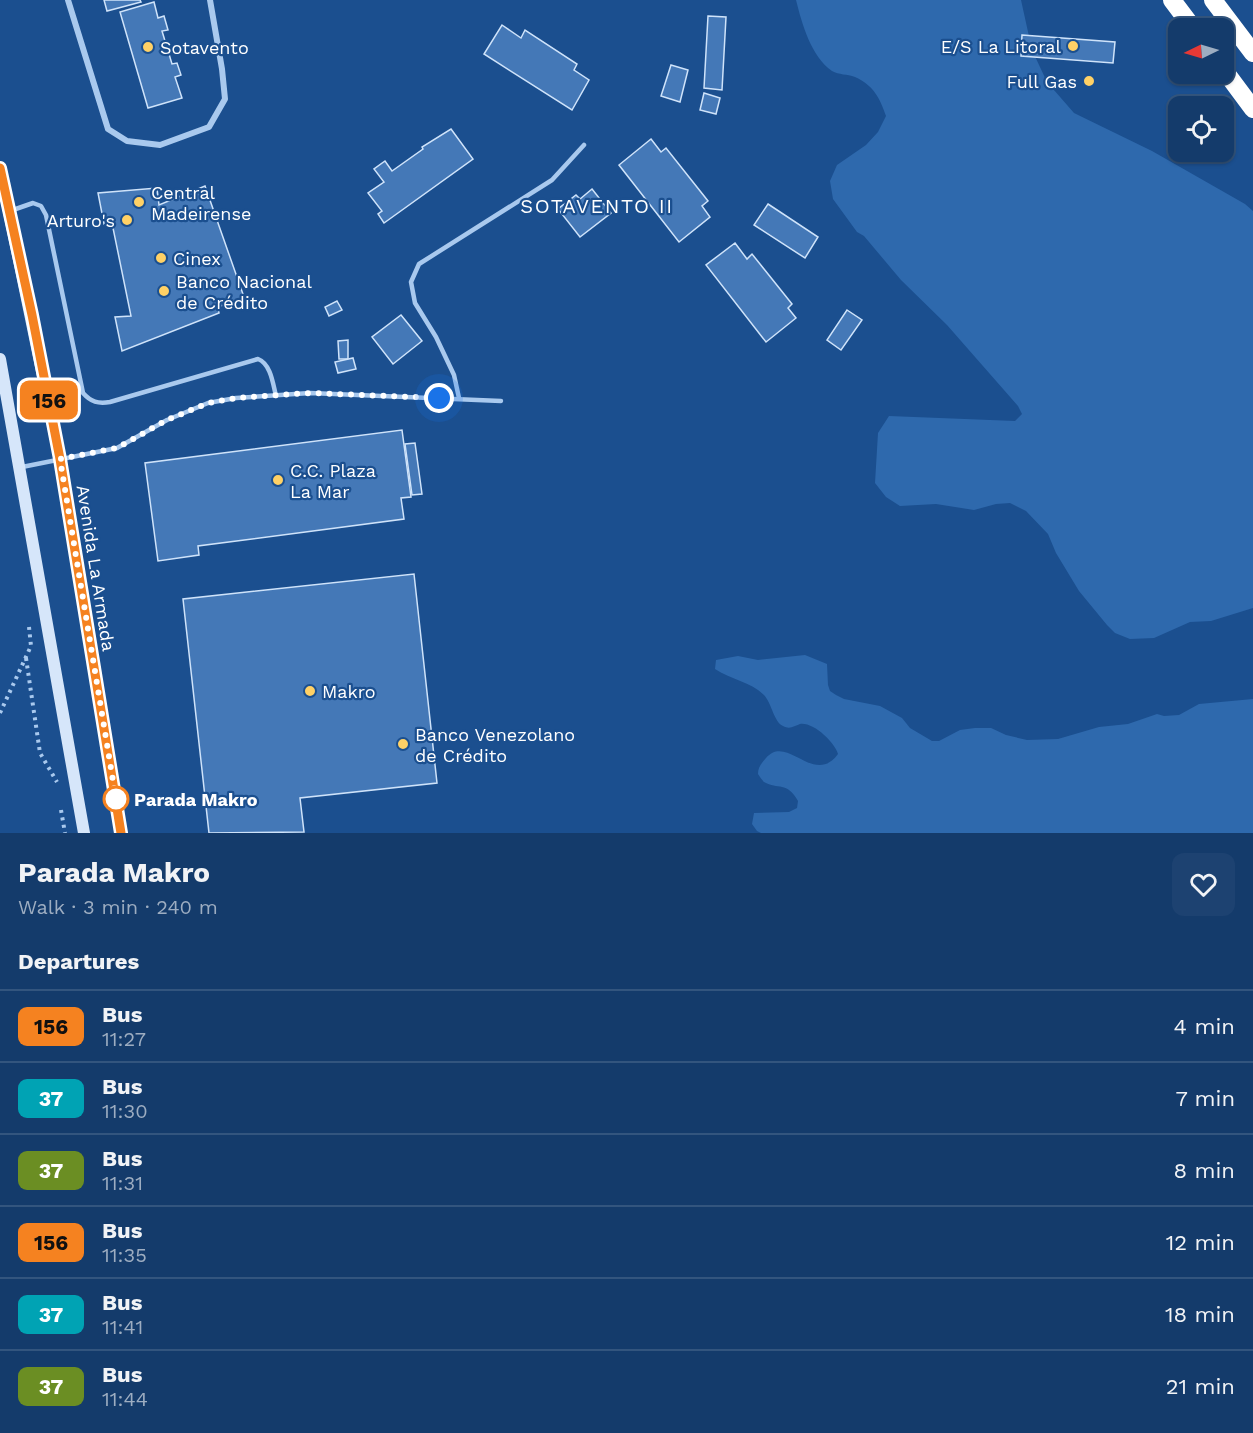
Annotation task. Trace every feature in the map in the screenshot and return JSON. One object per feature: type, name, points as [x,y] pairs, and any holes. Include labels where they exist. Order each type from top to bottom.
[{"type":"highway","points":[[1172,0],[1186,18]]},
{"type":"highway","points":[[1214,0],[1253,53]]},
{"type":"highway","points":[[1234,83],[1253,109]]},
{"type":"main road","name":"Avenida La Armada","points":[[0,168],[60,459],[121,833]]},
{"type":"main road","points":[[0,359],[84,833]]},
{"type":"street","points":[[68,0],[108,129],[127,141],[160,146],[209,127],[225,99],[210,0]]},
{"type":"lane","points":[[459,398],[454,375],[436,337],[415,303],[411,282],[419,264],[552,180],[584,145]]},
{"type":"lane","points":[[10,211],[33,203],[41,206],[46,215],[82,393],[89,400],[100,404],[110,402],[258,359],[264,361],[267,367],[276,396]]},
{"type":"lane","points":[[19,468],[117,448],[167,420],[208,403],[236,398],[310,393],[501,401]]},
{"type":"path","points":[[0,712],[31,646],[29,623]]},
{"type":"path","points":[[26,658],[40,753],[56,778],[58,789]]},
{"type":"path","points":[[60,800],[65,833]]},
{"type":"shaded area","points":[[796,0],[1021,0],[1032,50],[1047,82],[1074,113],[1152,151],[1245,204],[1253,211],[1253,608],[1211,621],[1190,622],[1154,638],[1130,639],[1115,633],[1079,591],[1056,553],[1048,534],[1026,511],[1010,503],[974,510],[936,504],[900,506],[886,497],[875,483],[878,433],[889,416],[1015,421],[1022,414],[1018,406],[947,325],[901,280],[864,236],[857,232],[833,199],[830,181],[837,165],[866,145],[878,132],[886,116],[878,98],[867,84],[855,77],[832,71],[825,65],[818,57],[804,29]]},
{"type":"shaded area","points":[[805,655],[827,664],[830,691],[844,699],[880,706],[902,718],[910,728],[932,741],[939,741],[960,730],[975,728],[991,728],[1006,735],[1027,740],[1058,739],[1099,727],[1128,724],[1157,714],[1179,715],[1199,704],[1253,699],[1253,833],[761,833],[752,824],[754,813],[789,812],[797,808],[798,801],[786,788],[764,782],[758,774],[766,758],[774,752],[783,751],[820,765],[829,763],[838,754],[828,739],[811,726],[800,724],[788,728],[780,724],[764,695],[753,687],[715,669],[716,660],[738,656],[758,660]]},
{"type":"building","name":"Sotavento","points":[[104,0],[140,0],[141,2],[107,11]]},
{"type":"building","name":"Sotavento","points":[[154,2],[158,18],[164,16],[168,30],[162,31],[172,64],[177,63],[181,75],[175,77],[182,98],[148,108],[120,12]]},
{"type":"building","points":[[708,16],[726,17],[722,90],[704,88]]},
{"type":"building","points":[[502,25],[521,38],[525,30],[577,64],[574,70],[589,80],[572,110],[484,54]]},
{"type":"building","points":[[1022,35],[1115,42],[1113,63],[1021,56]]},
{"type":"building","points":[[671,65],[688,70],[680,102],[661,96]]},
{"type":"building","points":[[704,93],[720,98],[716,114],[700,110]]},
{"type":"building","points":[[451,129],[473,159],[384,223],[378,214],[382,211],[368,193],[384,182],[374,169],[385,161],[392,171],[423,149],[422,147]]},
{"type":"building","name":"SOTAVENTO II","points":[[651,139],[661,152],[666,148],[708,201],[702,206],[710,217],[679,242],[619,165]]},
{"type":"building","points":[[205,186],[244,297],[218,307],[219,313],[122,351],[115,317],[131,316],[112,223],[104,224],[98,193],[157,188],[159,205]]},
{"type":"building","points":[[592,189],[611,213],[580,237],[558,209],[576,195],[580,199]]},
{"type":"building","points":[[768,204],[818,237],[805,258],[754,225]]},
{"type":"building","points":[[735,243],[747,259],[752,254],[792,304],[788,308],[796,318],[766,342],[706,265]]},
{"type":"building","points":[[337,301],[342,310],[329,316],[325,307]]},
{"type":"building","points":[[847,310],[862,320],[841,350],[827,340]]},
{"type":"building","points":[[401,315],[422,341],[393,364],[372,337]]},
{"type":"building","points":[[348,340],[348,359],[339,359],[338,341]]},
{"type":"building","points":[[353,358],[356,369],[338,373],[335,362]]},
{"type":"building","name":"C.C. Plaza La Mar","points":[[402,430],[411,497],[401,498],[404,519],[198,546],[199,555],[158,561],[145,463]]},
{"type":"building","points":[[415,443],[422,494],[412,495],[405,444]]},
{"type":"building","name":"Makro","points":[[414,574],[437,783],[300,798],[304,832],[209,833],[183,599]]},
{"type":"bus line","name":"156","points":[[0,168],[60,459],[121,833]]},
{"type":"place","name":"E/S La Litoral","points":[[1073,46]]},
{"type":"place","name":"Sotavento","points":[[148,47]]},
{"type":"place","name":"Full Gas","points":[[1089,81]]},
{"type":"place","name":"Central Madeirense","points":[[139,202]]},
{"type":"place","name":"Arturo's","points":[[127,220]]},
{"type":"place","name":"Cinex","points":[[161,258]]},
{"type":"place","name":"Banco Nacional de Crédito","points":[[164,291]]},
{"type":"place","name":"C.C. Plaza La Mar","points":[[278,480]]},
{"type":"place","name":"Makro","points":[[310,691]]},
{"type":"place","name":"Banco Venezolano de Crédito","points":[[403,744]]},
{"type":"place","name":"Parada Makro","points":[[116,799]]},
{"type":"district","name":"SOTAVENTO II","points":[[597,206]]},
{"type":"route","points":[[116,799],[60,459],[117,448],[167,420],[208,403],[236,398],[310,393],[439,398]]}]
